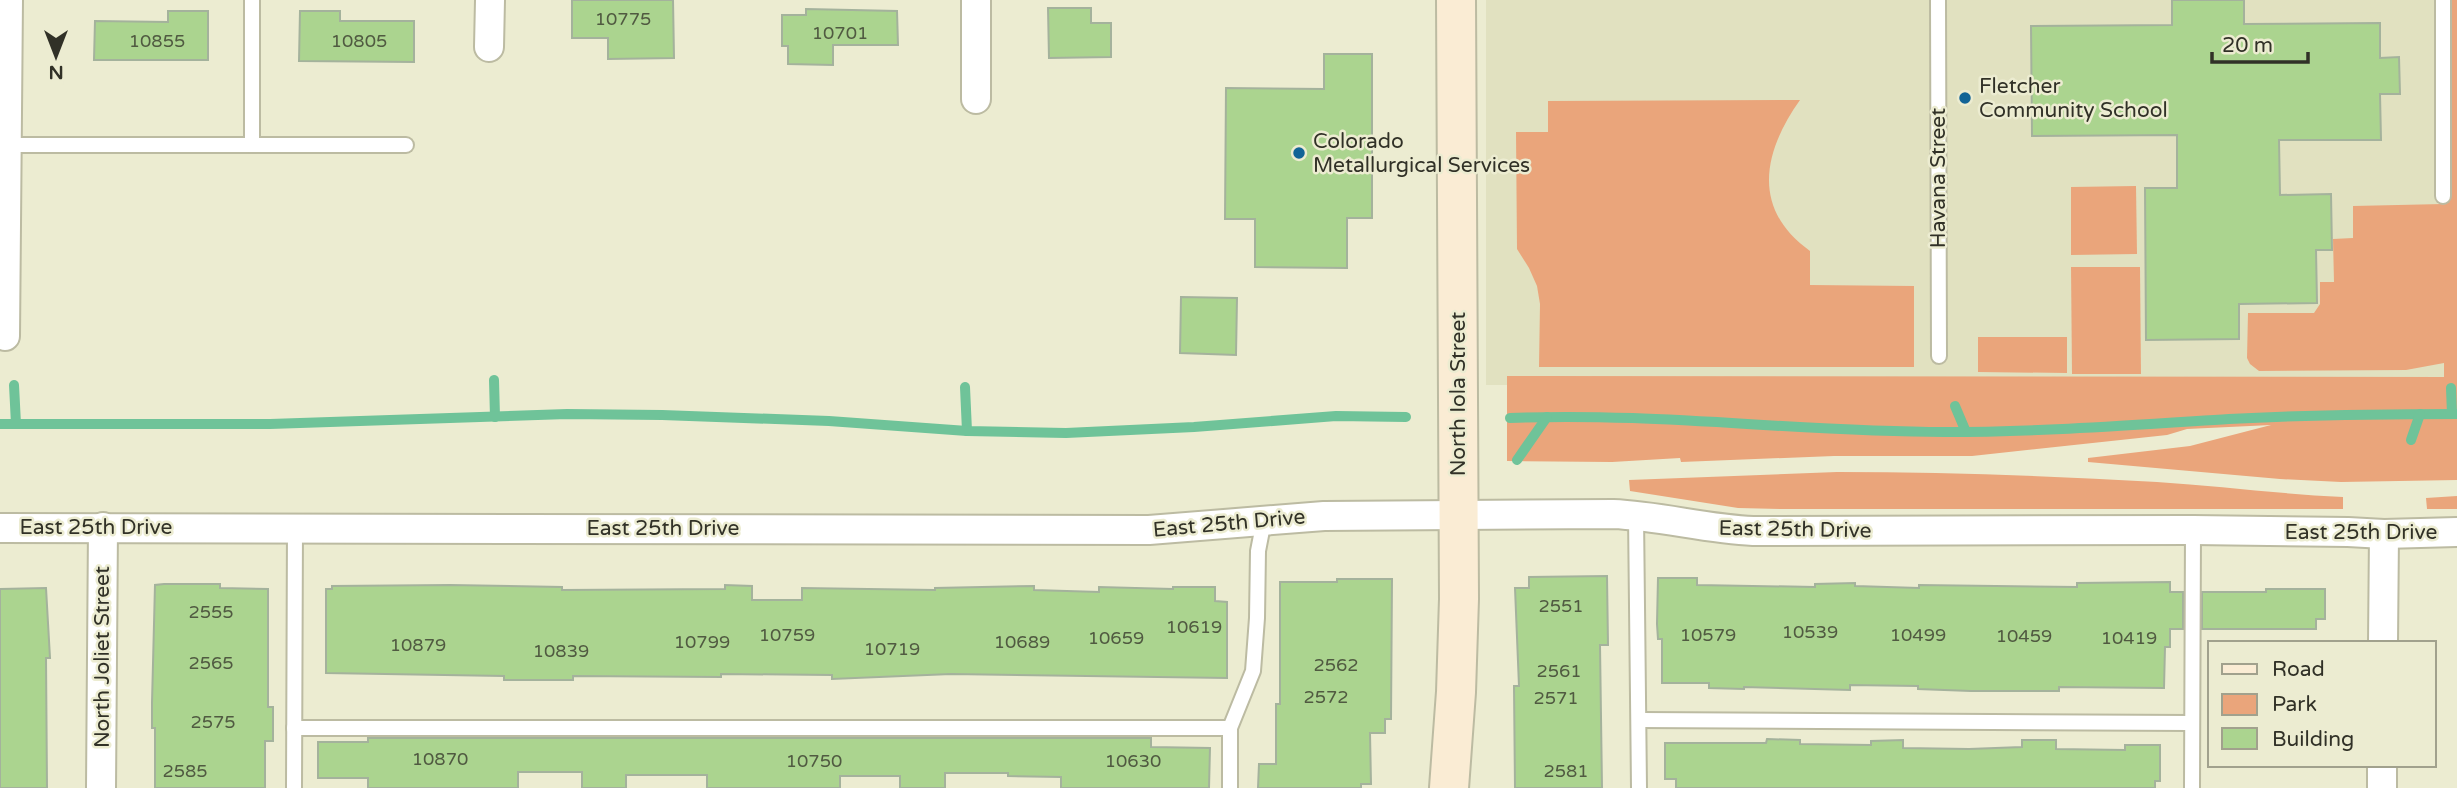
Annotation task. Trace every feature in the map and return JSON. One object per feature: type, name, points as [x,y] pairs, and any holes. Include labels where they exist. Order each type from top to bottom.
[{"type":"street","points":[[5,336],[8,0]]},
{"type":"street","points":[[489,47],[490,0]]},
{"type":"street","points":[[976,0],[976,99]]},
{"type":"street","name":"North Iola Street","points":[[1449,788],[1458,649],[1457,0]]},
{"type":"street","name":"East 25th Drive","points":[[0,528],[1149,530],[1324,516],[1459,514],[1636,515],[1713,528],[1753,531],[2193,530],[2384,534],[2457,532]]},
{"type":"street","name":"North Joliet Street","points":[[101,788],[103,527]]},
{"type":"street","points":[[2383,641],[2384,534]]},
{"type":"street","points":[[2382,767],[2382,788]]},
{"type":"lane","points":[[252,0],[252,145]]},
{"type":"lane","name":"Havana Street","points":[[1938,0],[1939,356]]},
{"type":"lane","points":[[2443,0],[2443,196]]},
{"type":"lane","points":[[6,145],[406,145]]},
{"type":"lane","points":[[1636,515],[1639,788]]},
{"type":"lane","points":[[1230,788],[1230,728],[1253,671],[1258,551],[1264,520]]},
{"type":"lane","points":[[294,788],[295,527]]},
{"type":"lane","points":[[2192,788],[2193,530]]},
{"type":"lane","points":[[1640,720],[2191,723]]},
{"type":"lane","points":[[294,727],[1230,728]]},
{"type":"shaded area","name":"Fletcher Community School","points":[[1486,0],[2443,0],[2444,387],[1486,385]]},
{"type":"green space","points":[[2443,0],[2457,0],[2457,480],[2341,482],[2088,462],[2088,458],[2190,446],[2271,425],[2187,429],[2167,435],[1972,456],[1834,456],[1681,462],[1680,458],[1612,462],[1507,461],[1507,376],[2444,377],[2444,363],[2406,370],[2259,371],[2247,358],[2248,313],[2314,313],[2320,304],[2320,282],[2334,282],[2333,239],[2353,238],[2353,206],[2443,204]]},
{"type":"green space","points":[[1800,100],[1787,120],[1771,160],[1771,198],[1778,217],[1791,235],[1810,251],[1810,285],[1914,286],[1914,367],[1539,367],[1540,304],[1537,286],[1517,249],[1516,132],[1548,132],[1548,101]]},
{"type":"green space","points":[[2136,186],[2137,254],[2071,255],[2071,187]]},
{"type":"green space","points":[[2071,267],[2140,267],[2141,374],[2072,374]]},
{"type":"green space","points":[[1978,337],[2067,337],[2067,373],[1978,372]]},
{"type":"green space","points":[[1837,472],[1997,475],[2180,484],[2343,497],[2343,509],[1738,508],[1630,491],[1629,480]]},
{"type":"green space","points":[[2457,496],[2457,509],[2427,509],[2426,498]]},
{"type":"building","points":[[572,0],[673,0],[674,58],[608,59],[608,38],[572,38]]},
{"type":"building","points":[[2172,0],[2244,0],[2244,24],[2380,23],[2380,58],[2399,57],[2400,94],[2380,94],[2381,140],[2279,140],[2280,195],[2331,194],[2332,250],[2316,250],[2317,303],[2239,304],[2239,339],[2146,340],[2145,188],[2177,188],[2177,135],[2032,136],[2031,26],[2172,25]]},
{"type":"building","points":[[1048,8],[1091,8],[1091,23],[1111,23],[1111,57],[1049,58]]},
{"type":"building","points":[[806,9],[897,11],[898,45],[833,45],[833,65],[788,64],[788,46],[782,46],[782,15],[806,15]]},
{"type":"building","points":[[168,11],[208,11],[208,60],[94,60],[95,21],[168,22]]},
{"type":"building","points":[[300,11],[340,11],[340,21],[414,21],[414,62],[299,61]]},
{"type":"building","name":"Colorado Metallurgical Services","points":[[1324,54],[1372,54],[1372,218],[1347,218],[1347,268],[1255,267],[1255,219],[1225,219],[1226,88],[1324,89]]},
{"type":"building","points":[[1181,297],[1237,298],[1236,355],[1180,353]]},
{"type":"building","points":[[1607,576],[1608,645],[1600,645],[1602,788],[1515,788],[1514,686],[1519,686],[1515,588],[1529,588],[1529,577]]},
{"type":"building","points":[[1658,578],[1697,578],[1697,585],[1815,587],[1815,584],[1855,583],[1855,586],[1919,588],[1919,585],[2077,587],[2077,583],[2170,582],[2170,592],[2183,592],[2183,629],[2170,629],[2170,647],[2165,647],[2164,688],[2059,687],[2059,691],[1971,691],[1918,689],[1918,686],[1850,685],[1850,690],[1709,688],[1709,683],[1662,683],[1662,639],[1658,639],[1657,624]]},
{"type":"building","points":[[1337,579],[1392,579],[1391,719],[1385,719],[1385,733],[1370,733],[1371,784],[1361,784],[1361,788],[1258,788],[1259,764],[1276,764],[1276,704],[1280,704],[1280,582],[1337,582]]},
{"type":"building","points":[[220,584],[220,588],[268,589],[268,707],[273,707],[273,741],[265,741],[265,788],[155,788],[155,728],[152,728],[152,703],[155,585]]},
{"type":"building","points":[[725,585],[752,586],[752,600],[802,600],[802,588],[935,590],[1034,586],[1034,590],[1099,592],[1099,587],[1215,587],[1215,601],[1227,602],[1227,678],[951,674],[832,679],[832,675],[721,674],[721,677],[573,676],[573,680],[504,680],[504,676],[326,673],[326,589],[332,589],[332,586],[562,587],[562,590],[725,589]]},
{"type":"building","points":[[46,588],[50,658],[46,658],[47,788],[0,788],[0,589]]},
{"type":"building","points":[[2266,589],[2325,589],[2325,619],[2316,619],[2316,629],[2202,629],[2202,592],[2266,592]]},
{"type":"building","points":[[368,738],[1151,738],[1151,747],[1210,748],[1209,788],[1061,788],[1061,777],[1008,776],[1008,773],[945,773],[945,788],[900,788],[900,776],[840,776],[840,788],[707,788],[707,775],[626,775],[626,788],[582,788],[582,772],[518,772],[518,788],[368,788],[368,778],[318,778],[318,742],[368,742]]},
{"type":"building","points":[[1767,739],[1800,740],[1800,744],[1871,745],[1871,741],[1903,740],[1903,748],[2022,747],[2022,740],[2056,740],[2056,749],[2125,750],[2125,745],[2160,745],[2160,781],[2155,781],[2155,788],[1676,788],[1676,779],[1665,779],[1665,743],[1766,743]]},
{"type":"waterway","points":[[494,380],[495,417]]},
{"type":"waterway","points":[[14,385],[16,424]]},
{"type":"waterway","points":[[965,387],[967,431]]},
{"type":"waterway","points":[[2451,388],[2452,414]]},
{"type":"waterway","points":[[1955,406],[1966,432]]},
{"type":"waterway","points":[[0,424],[270,424],[567,414],[829,421],[967,431],[1066,433],[1336,416],[1406,417]]},
{"type":"waterway","points":[[2411,440],[2420,414]]},
{"type":"waterway","points":[[1510,418],[1619,418],[1835,429],[1980,432],[2229,419],[2457,414]]},
{"type":"waterway","points":[[1517,460],[1547,417]]},
{"type":"place","name":"Fletcher Community School","points":[[1965,98]]},
{"type":"place","name":"Colorado Metallurgical Services","points":[[1299,153]]}]
